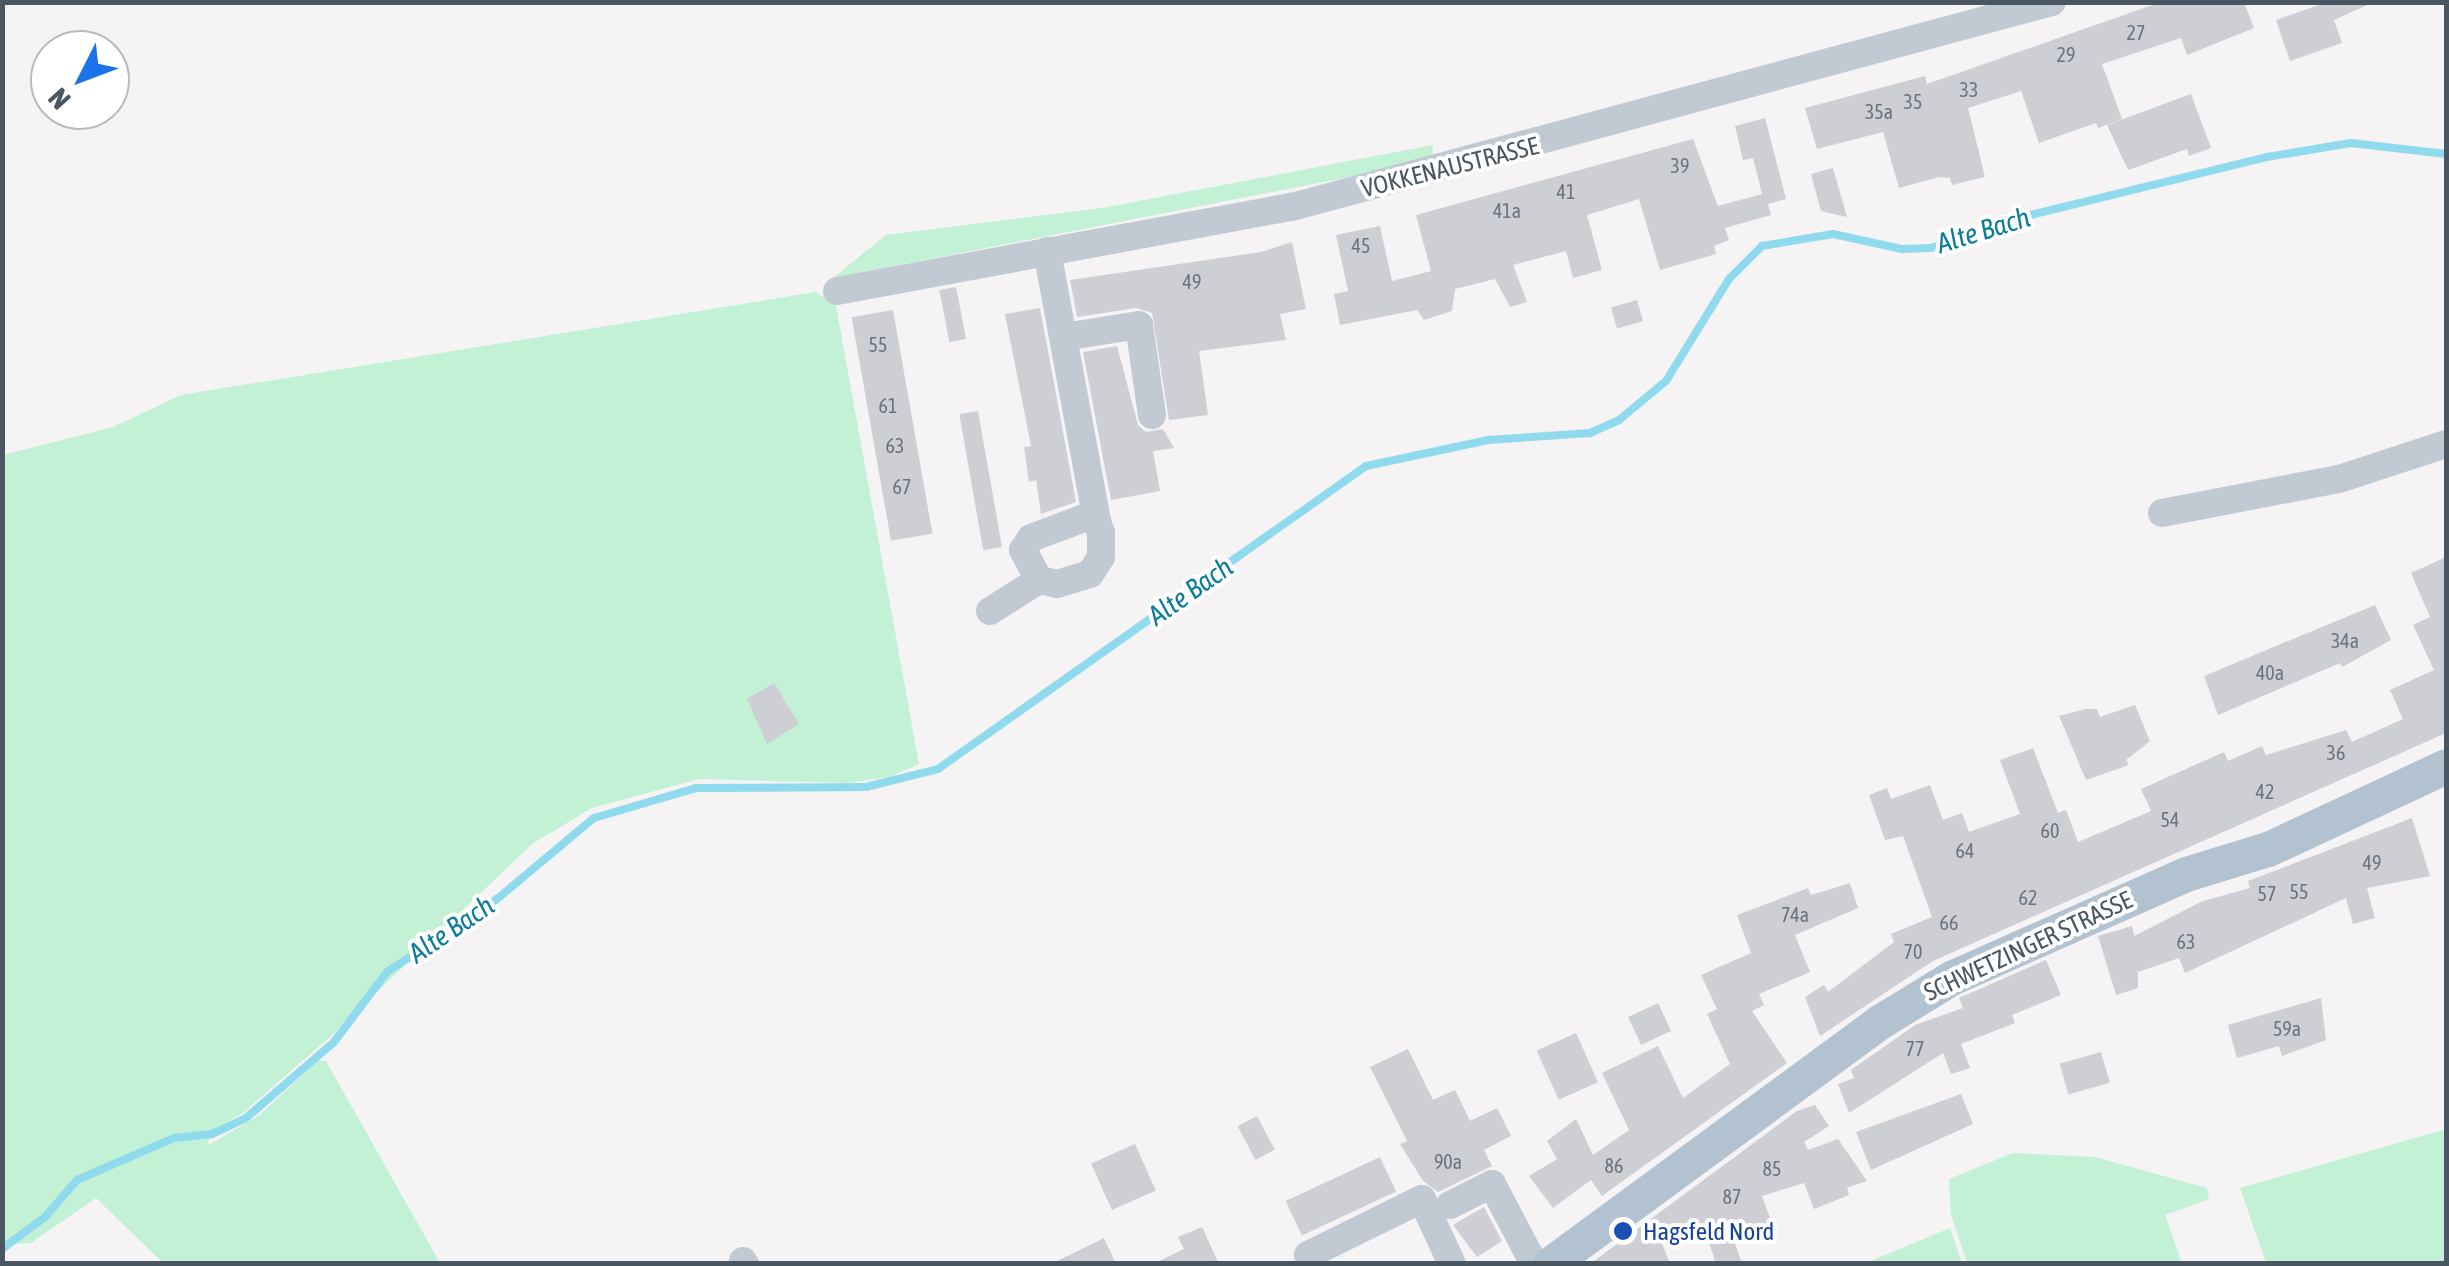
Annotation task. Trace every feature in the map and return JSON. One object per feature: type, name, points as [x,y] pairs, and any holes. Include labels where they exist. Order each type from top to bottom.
[{"type":"main road","name":"SCHWETZINGER STRASSE","points":[[1550,1264],[1881,1021],[1952,978],[2186,874],[2340,818],[2446,766]]},
{"type":"street","name":"VOKKENAUSTRASSE","points":[[837,291],[1292,206],[1452,169],[2052,2]]},
{"type":"street","points":[[990,611],[1038,580],[1057,584],[1090,574],[1100,558],[1048,251]]},
{"type":"street","points":[[1064,336],[1139,325],[1152,415]]},
{"type":"street","points":[[2162,514],[2339,480],[2446,444]]},
{"type":"street","points":[[1038,580],[1023,550],[1031,538],[1063,523],[1096,521]]},
{"type":"street","points":[[1450,1205],[1492,1184],[1534,1264]]},
{"type":"street","points":[[1308,1255],[1422,1198],[1452,1264]]},
{"type":"green space","points":[[1433,145],[1431,161],[833,278],[886,235],[1102,208]]},
{"type":"green space","points":[[816,292],[836,306],[919,764],[889,777],[847,783],[699,779],[592,808],[532,844],[332,1035],[243,1113],[213,1130],[207,1146],[258,1116],[318,1061],[326,1061],[440,1263],[163,1263],[96,1198],[31,1243],[3,1244],[3,455],[113,427],[181,395]]},
{"type":"green space","points":[[2446,1129],[2446,1263],[2266,1263],[2240,1188]]},
{"type":"green space","points":[[2013,1153],[2095,1157],[2207,1188],[2209,1199],[2165,1215],[2182,1263],[1967,1263],[1951,1215],[1949,1179]]},
{"type":"green space","points":[[1950,1228],[1962,1263],[1866,1263]]},
{"type":"building","points":[[2161,2],[2244,2],[2254,28],[2187,55],[2181,38],[2102,64],[2122,119],[2098,128],[2096,123],[2039,143],[2021,91],[1968,108],[1985,177],[1952,185],[1950,178],[1939,177],[1899,188],[1883,132],[1817,149],[1805,108],[1925,76],[1927,84]]},
{"type":"building","points":[[2327,2],[2374,2],[2334,20],[2342,43],[2290,61],[2276,20]]},
{"type":"building","points":[[2191,94],[2211,148],[2189,156],[2187,149],[2128,170],[2107,125]]},
{"type":"building","points":[[1765,118],[1786,199],[1768,204],[1771,215],[1725,228],[1729,240],[1714,246],[1716,254],[1660,270],[1639,199],[1587,215],[1602,270],[1573,278],[1566,251],[1513,265],[1527,302],[1510,307],[1495,279],[1455,289],[1452,311],[1424,320],[1417,310],[1340,325],[1334,294],[1348,291],[1336,235],[1380,226],[1392,281],[1431,271],[1416,215],[1693,139],[1718,206],[1762,194],[1753,158],[1743,160],[1735,126]]},
{"type":"building","points":[[1833,168],[1847,217],[1821,211],[1811,174]]},
{"type":"building","points":[[1292,242],[1306,309],[1280,314],[1286,340],[1199,351],[1208,415],[1169,420],[1152,313],[1136,308],[1077,317],[1070,280],[1261,252]]},
{"type":"building","points":[[956,287],[966,339],[949,342],[939,290]]},
{"type":"building","points":[[1637,300],[1643,321],[1617,329],[1611,307]]},
{"type":"building","points":[[1040,308],[1076,502],[1041,514],[1036,480],[1029,482],[1024,447],[1031,446],[1005,314]]},
{"type":"building","points":[[893,310],[932,534],[891,541],[852,317]]},
{"type":"building","points":[[1117,346],[1138,425],[1146,432],[1163,429],[1174,448],[1153,451],[1160,491],[1111,500],[1083,352]]},
{"type":"building","points":[[978,411],[1002,547],[983,550],[959,414]]},
{"type":"building","points":[[2446,557],[2446,733],[1933,961],[1820,1036],[1805,997],[1824,985],[1828,992],[1894,942],[1891,934],[1932,917],[1903,836],[1885,840],[1869,795],[1887,788],[1891,799],[1930,785],[1943,820],[1962,813],[1969,832],[2020,814],[2000,760],[2033,748],[2058,813],[2066,810],[2078,842],[2151,811],[2141,789],[2224,752],[2228,761],[2262,746],[2266,755],[2346,730],[2352,742],[2403,719],[2390,690],[2434,670],[2413,625],[2430,617],[2411,573]]},
{"type":"building","points":[[2375,605],[2391,640],[2342,667],[2340,663],[2218,715],[2204,676]]},
{"type":"building","points":[[774,683],[799,724],[767,744],[747,699]]},
{"type":"building","points":[[2135,705],[2150,741],[2126,760],[2129,765],[2086,780],[2059,716],[2097,709],[2100,717]]},
{"type":"building","points":[[2412,818],[2430,876],[2367,888],[2375,918],[2353,924],[2346,898],[2185,973],[2179,958],[2138,972],[2138,988],[2116,995],[2098,936],[2132,926],[2134,936],[2203,901],[2250,888],[2248,881]]},
{"type":"building","points":[[1850,883],[1858,908],[1795,935],[1810,972],[1759,994],[1764,1005],[1752,1011],[1787,1063],[1602,1196],[1591,1180],[1553,1208],[1529,1176],[1557,1159],[1547,1141],[1576,1119],[1593,1155],[1629,1130],[1602,1073],[1658,1046],[1683,1098],[1730,1064],[1707,1014],[1717,1009],[1701,975],[1751,953],[1737,915],[1808,888],[1811,895]]},
{"type":"building","points":[[2046,960],[2061,995],[2012,1015],[2015,1023],[1961,1044],[1970,1068],[1951,1074],[1943,1053],[1849,1113],[1838,1084],[1854,1078],[1851,1070],[1915,1025],[1963,1008],[1959,998]]},
{"type":"building","points":[[2321,998],[2326,1040],[2282,1056],[2279,1046],[2237,1058],[2228,1025]]},
{"type":"building","points":[[1658,1003],[1671,1031],[1641,1045],[1628,1017]]},
{"type":"building","points":[[1576,1033],[1598,1082],[1559,1100],[1537,1050]]},
{"type":"building","points":[[1408,1049],[1433,1100],[1455,1090],[1470,1121],[1497,1108],[1511,1136],[1484,1150],[1492,1166],[1438,1192],[1423,1181],[1400,1144],[1407,1141],[1370,1067]]},
{"type":"building","points":[[2101,1052],[2110,1083],[2068,1095],[2060,1064]]},
{"type":"building","points":[[1961,1094],[1973,1124],[1871,1170],[1856,1132]]},
{"type":"building","points":[[1815,1105],[1829,1126],[1804,1142],[1808,1150],[1838,1139],[1867,1181],[1847,1188],[1849,1195],[1814,1209],[1804,1183],[1762,1196],[1774,1229],[1734,1241],[1742,1264],[1716,1264],[1704,1227],[1662,1243],[1670,1264],[1590,1264],[1797,1111]]},
{"type":"building","points":[[1257,1116],[1275,1150],[1255,1160],[1238,1126]]},
{"type":"building","points":[[1135,1144],[1156,1191],[1112,1210],[1091,1164]]},
{"type":"building","points":[[1380,1157],[1396,1191],[1302,1235],[1286,1201]]},
{"type":"building","points":[[1484,1207],[1502,1241],[1477,1257],[1453,1225]]},
{"type":"building","points":[[1202,1227],[1219,1264],[1153,1264],[1184,1249],[1178,1237]]},
{"type":"building","points":[[1104,1238],[1116,1264],[1051,1264]]},
{"type":"waterway","name":"Alte Bach","points":[[2,1249],[45,1217],[77,1180],[174,1138],[212,1134],[246,1118],[334,1042],[387,972],[497,899],[594,818],[696,788],[866,787],[938,769],[1366,466],[1488,440],[1590,433],[1619,420],[1666,381],[1729,279],[1762,246],[1833,234],[1902,249],[1931,248],[2006,221],[2267,157],[2351,143],[2446,154]]},
{"type":"place","name":"Hagsfeld Nord","points":[[1623,1231]]}]
